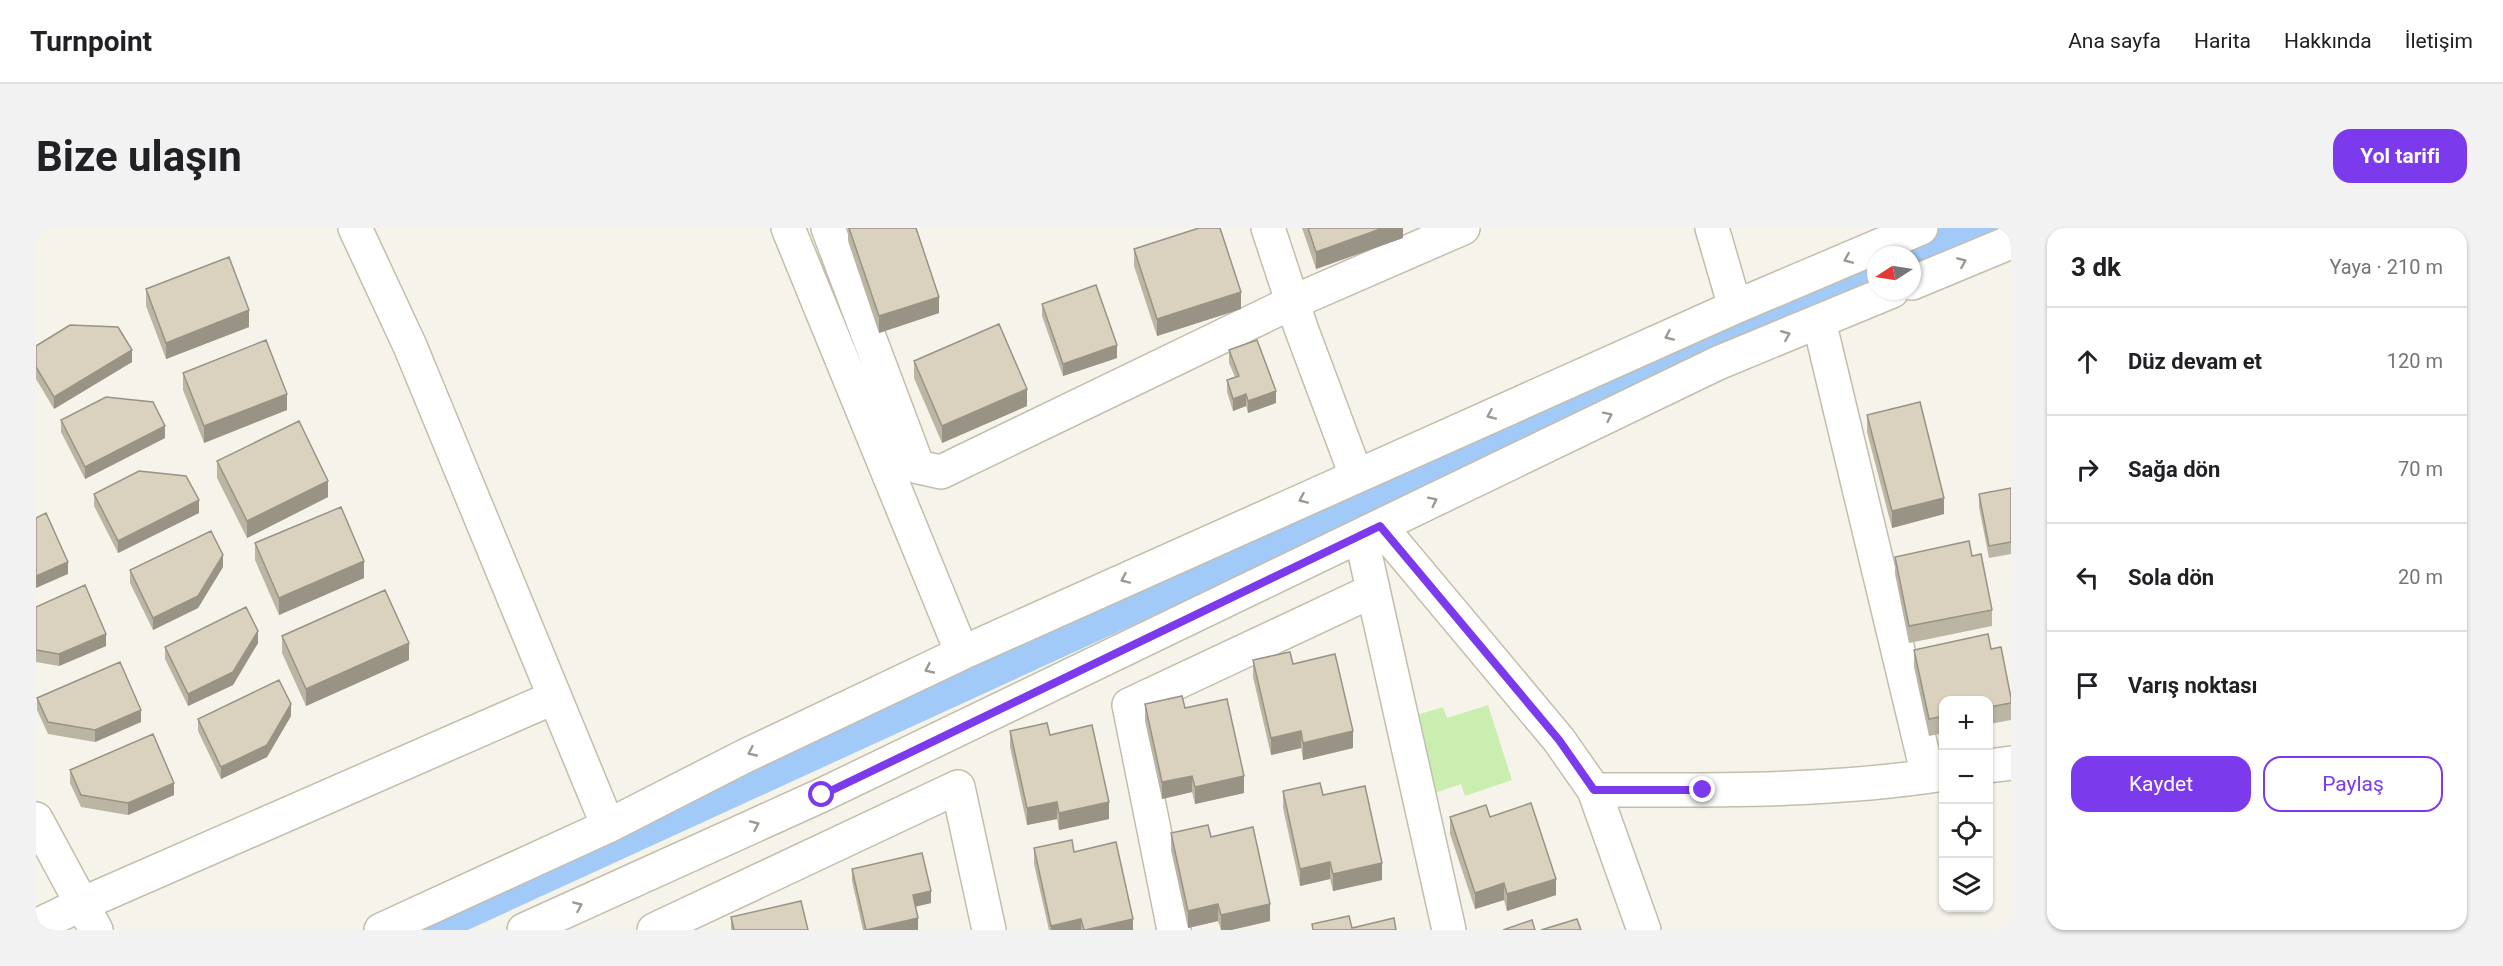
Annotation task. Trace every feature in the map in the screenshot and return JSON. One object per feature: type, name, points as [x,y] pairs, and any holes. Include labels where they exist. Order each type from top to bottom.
[{"type":"street","points":[[355,228],[410,346],[608,826]]},
{"type":"street","points":[[788,228],[962,653]]},
{"type":"street","points":[[828,228],[918,467],[941,472],[1297,315],[1463,228]]},
{"type":"street","points":[[1268,228],[1297,315],[1356,475]]},
{"type":"street","points":[[1712,228],[1735,307]]},
{"type":"street","points":[[381,930],[608,826],[743,757],[962,653],[1735,307],[1921,228]]},
{"type":"street","points":[[1921,279],[2011,242]]},
{"type":"street","points":[[524,930],[822,795],[1718,363],[1870,300]]},
{"type":"street","points":[[1594,790],[1703,790],[1846,784],[1936,775],[1819,321]]},
{"type":"street","points":[[1371,531],[1372,591],[1446,915],[1456,930]]},
{"type":"street","points":[[1371,531],[1559,740],[1594,790],[1644,930]]},
{"type":"street","points":[[1174,930],[1129,705],[1372,591]]},
{"type":"street","points":[[36,926],[88,917],[555,697]]},
{"type":"street","points":[[1993,765],[2011,763]]},
{"type":"street","points":[[654,930],[714,917],[958,787],[989,930]]},
{"type":"street","points":[[36,819],[88,917]]},
{"type":"green space","points":[[1488,705],[1512,780],[1465,796],[1461,784],[1432,794],[1407,718],[1443,707],[1447,718]]},
{"type":"building","points":[[849,228],[916,228],[939,297],[879,316]]},
{"type":"building","points":[[1199,228],[1220,228],[1241,292],[1157,319],[1134,249]]},
{"type":"building","points":[[1308,228],[1383,228],[1316,252]]},
{"type":"building","points":[[229,257],[249,310],[166,343],[146,289]]},
{"type":"building","points":[[1096,285],[1117,345],[1063,364],[1042,304]]},
{"type":"building","points":[[999,324],[1027,389],[942,426],[914,361]]},
{"type":"building","points":[[70,325],[118,327],[132,350],[54,397],[36,367],[36,346]]},
{"type":"building","points":[[266,340],[287,394],[204,426],[183,373]]},
{"type":"building","points":[[1257,340],[1276,391],[1248,401],[1246,394],[1233,399],[1227,380],[1239,376],[1229,350]]},
{"type":"building","points":[[106,397],[153,402],[165,426],[85,467],[61,420]]},
{"type":"building","points":[[1920,402],[1944,498],[1892,511],[1867,415]]},
{"type":"building","points":[[299,421],[328,481],[247,521],[217,461]]},
{"type":"building","points":[[139,471],[186,476],[199,500],[118,541],[94,494]]},
{"type":"building","points":[[2011,488],[2011,542],[1989,546],[1979,494]]},
{"type":"building","points":[[341,507],[364,561],[279,598],[255,543]]},
{"type":"building","points":[[46,513],[68,562],[36,576],[36,518]]},
{"type":"building","points":[[211,531],[223,555],[198,596],[153,618],[130,570]]},
{"type":"building","points":[[1969,541],[1972,556],[1981,554],[1992,610],[1909,626],[1895,557]]},
{"type":"building","points":[[85,585],[106,634],[59,654],[36,650],[36,607]]},
{"type":"building","points":[[385,590],[409,643],[306,689],[282,636]]},
{"type":"building","points":[[246,607],[258,631],[233,672],[188,694],[165,647]]},
{"type":"building","points":[[1988,634],[1991,649],[2001,647],[2011,703],[1993,706],[1993,696],[1939,696],[1939,717],[1929,719],[1914,650]]},
{"type":"building","points":[[1290,652],[1293,664],[1335,654],[1353,731],[1303,743],[1301,731],[1271,738],[1253,660]]},
{"type":"building","points":[[120,662],[141,710],[95,730],[48,722],[37,698]]},
{"type":"building","points":[[279,680],[291,704],[267,745],[221,767],[198,719]]},
{"type":"building","points":[[1182,696],[1185,708],[1227,699],[1244,776],[1195,787],[1192,776],[1162,782],[1145,704]]},
{"type":"building","points":[[1047,723],[1050,735],[1092,725],[1109,802],[1059,813],[1057,802],[1027,808],[1010,731]]},
{"type":"building","points":[[153,734],[174,783],[128,803],[81,795],[70,770]]},
{"type":"building","points":[[1320,783],[1323,795],[1365,786],[1382,863],[1333,874],[1330,862],[1300,869],[1283,791]]},
{"type":"building","points":[[1531,803],[1556,879],[1507,894],[1504,883],[1475,893],[1450,817],[1486,805],[1490,817]]},
{"type":"building","points":[[1208,825],[1211,837],[1253,827],[1270,904],[1221,915],[1218,904],[1188,911],[1171,833]]},
{"type":"building","points":[[1072,840],[1074,852],[1116,842],[1133,919],[1085,930],[1081,919],[1051,926],[1034,848]]},
{"type":"building","points":[[922,853],[931,891],[913,895],[918,918],[866,930],[852,869]]},
{"type":"building","points":[[801,901],[808,930],[734,930],[731,917]]},
{"type":"building","points":[[1349,916],[1352,928],[1394,918],[1396,930],[1313,930],[1312,924]]},
{"type":"building","points":[[1577,919],[1581,930],[1541,930]]},
{"type":"building","points":[[1532,920],[1535,930],[1503,930]]},
{"type":"waterway","points":[[1921,254],[1981,228]]},
{"type":"waterway","points":[[427,930],[1599,393],[1867,277]]},
{"type":"route","points":[[822,795],[1380,526],[1559,740],[1594,790],[1703,790]]}]
